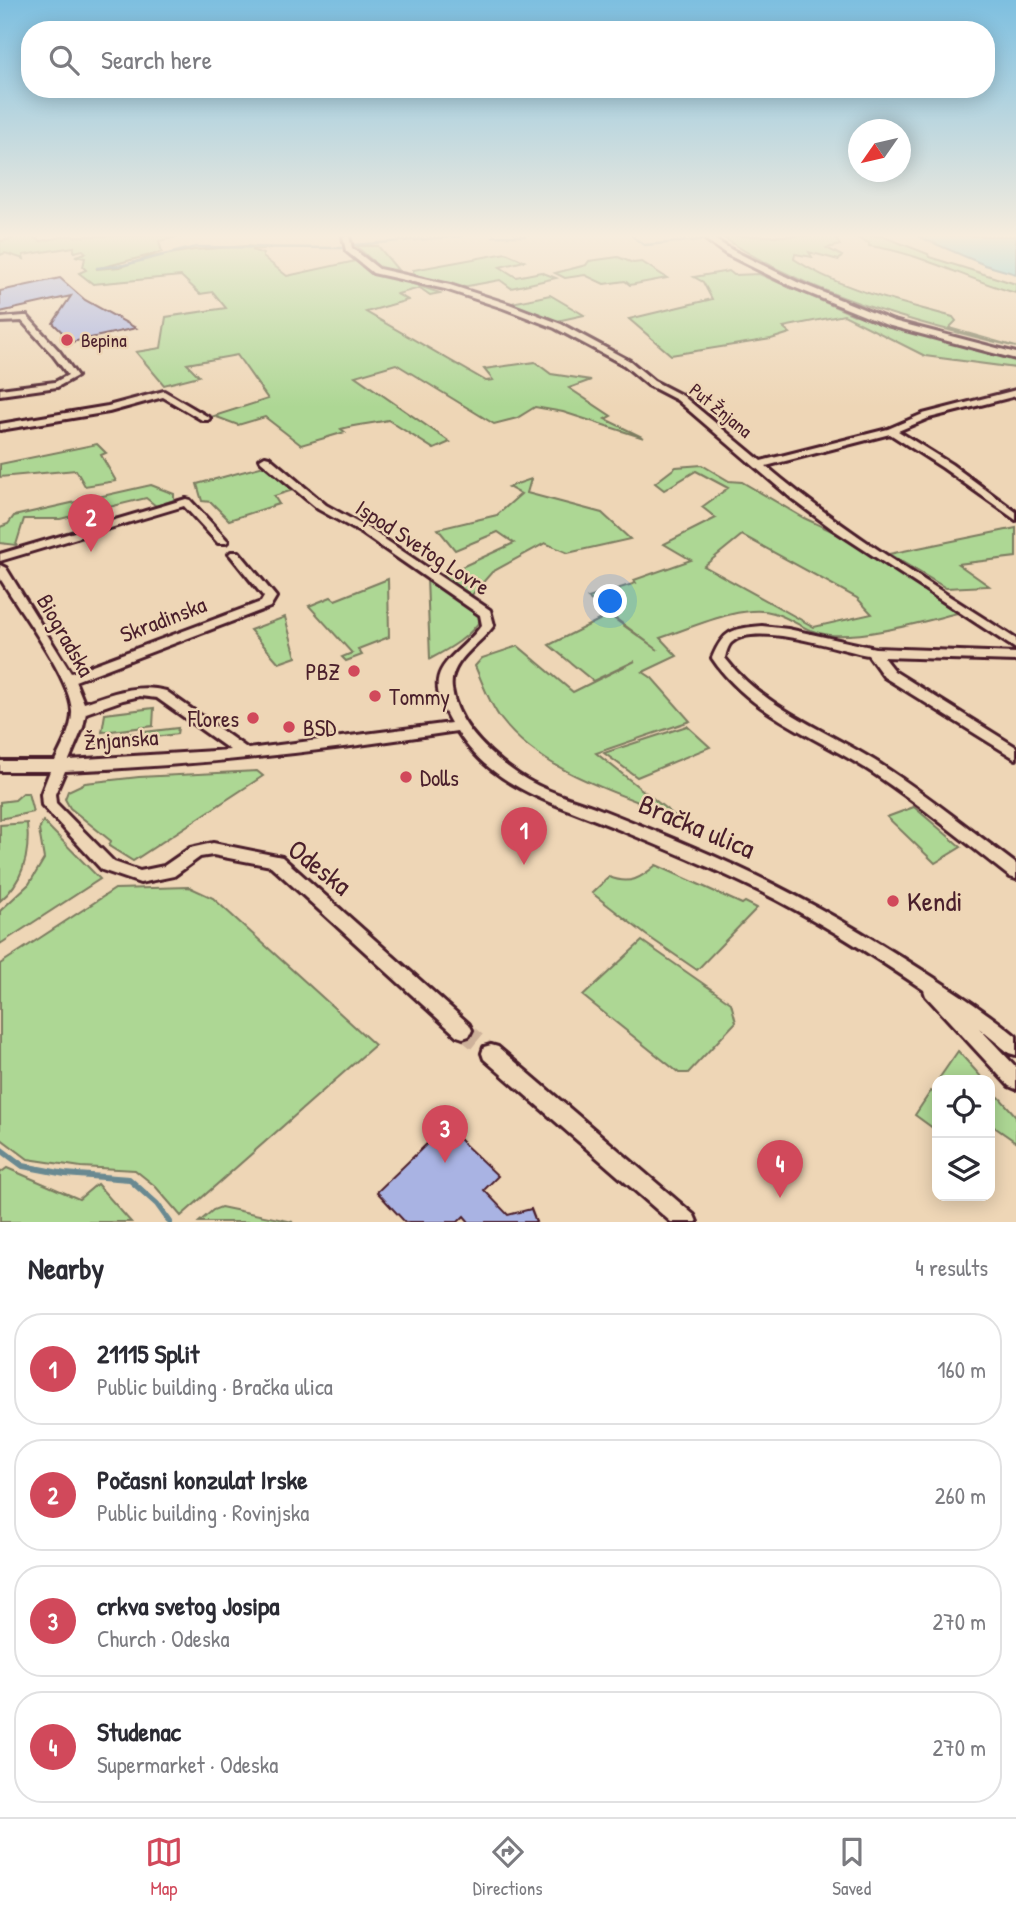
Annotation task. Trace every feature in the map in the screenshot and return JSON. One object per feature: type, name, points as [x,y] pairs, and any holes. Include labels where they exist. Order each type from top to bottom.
[{"type":"street","name":"Put Žnjana","points":[[466,293],[558,326],[626,362],[651,383],[680,398],[794,496],[838,528],[1016,645]]},
{"type":"street","points":[[818,293],[882,320],[1016,356]]},
{"type":"street","points":[[0,320],[24,318],[73,374],[69,379],[57,384],[0,391]]},
{"type":"street","points":[[759,465],[891,431],[926,416],[1016,393]]},
{"type":"street","points":[[0,427],[109,409],[164,394],[205,418]]},
{"type":"street","points":[[891,431],[1016,516]]},
{"type":"street","name":"Ispod Svetog Lovre","points":[[265,460],[322,507],[367,532],[486,613],[488,625],[482,636],[453,659],[445,677],[448,696],[460,726]]},
{"type":"street","points":[[0,558],[186,502],[222,541]]},
{"type":"street","name":"Skradinska","points":[[68,679],[266,604],[270,597],[235,554]]},
{"type":"street","name":"Biogradska","points":[[0,568],[68,679],[79,710],[72,735],[58,766]]},
{"type":"street","points":[[1016,657],[873,652],[785,631],[737,634],[724,642],[718,651],[718,658],[731,674],[778,711],[855,755],[907,790],[1016,873]]},
{"type":"street","points":[[873,652],[889,674],[1016,754]]},
{"type":"street","points":[[79,710],[132,692],[148,690],[162,694],[244,753]]},
{"type":"street","name":"Žnjanska","points":[[0,766],[58,766],[244,753],[460,726]]},
{"type":"street","name":"Bračka ulica","points":[[460,726],[488,758],[528,788],[779,892],[835,922],[978,1015],[1016,1047]]},
{"type":"street","name":"Odeska","points":[[58,766],[48,794],[49,805],[108,866],[140,877],[168,872],[196,852],[213,849],[276,860],[463,1030]]},
{"type":"street","name":"Bračka ulica","points":[[917,976],[1016,1080]]},
{"type":"street","points":[[491,1053],[687,1222]]},
{"type":"green space","points":[[214,293],[401,293],[397,294],[408,300],[366,312],[486,381],[493,380],[484,369],[535,362],[551,374],[591,380],[569,388],[611,416],[605,419],[644,438],[563,412],[535,407],[517,418],[494,424],[396,364],[355,376],[450,442],[434,449],[388,420],[341,429],[345,432],[301,445],[265,417],[238,425],[214,416],[268,399],[237,355],[187,364],[199,376],[164,385],[136,352],[161,348],[166,317],[226,308]]},
{"type":"green space","points":[[709,293],[803,293],[854,315],[1016,359],[1016,368],[925,356],[844,315],[783,327],[790,333],[771,339],[671,355],[629,319],[712,299]]},
{"type":"green space","points":[[832,293],[870,293],[953,317],[956,321],[949,328],[1016,347],[901,317]]},
{"type":"green space","points":[[550,295],[584,315],[557,321],[507,304]]},
{"type":"green space","points":[[97,444],[106,453],[101,455],[116,481],[85,486],[76,470],[0,477],[0,464]]},
{"type":"green space","points":[[702,465],[729,481],[742,482],[832,531],[961,612],[861,634],[829,635],[814,632],[774,613],[747,611],[717,618],[660,638],[677,656],[643,672],[652,678],[690,721],[596,753],[675,816],[605,789],[536,753],[501,719],[475,666],[482,658],[518,646],[573,692],[635,661],[593,681],[549,645],[609,615],[658,650],[588,598],[636,583],[634,580],[691,560],[664,544],[716,518],[702,507],[728,488],[696,471],[664,490],[655,483],[676,467]],"holes":[[[742,535],[857,598],[872,614],[814,627],[704,566]]]},
{"type":"green space","points":[[264,466],[293,490],[274,496],[279,504],[229,520],[211,502],[202,501],[197,484]]},
{"type":"green space","points":[[531,479],[527,493],[602,513],[630,539],[568,553],[545,543],[492,572],[471,596],[442,576],[514,543],[498,532],[455,550],[438,529],[497,515],[521,494],[508,487]]},
{"type":"green space","points":[[151,485],[174,494],[174,500],[156,506],[146,498],[60,519],[24,519],[16,545],[0,543],[0,527],[8,524],[14,516]]},
{"type":"green space","points":[[1016,528],[1016,557],[958,564],[989,586],[946,588],[889,554]]},
{"type":"green space","points":[[427,578],[482,617],[466,636],[430,659]]},
{"type":"green space","points":[[388,579],[389,637],[358,649],[362,655],[346,661],[342,657],[352,653],[309,606],[331,597],[335,600]]},
{"type":"green space","points":[[285,617],[296,657],[279,663],[250,630]]},
{"type":"green space","points":[[154,708],[153,726],[102,732],[105,714]]},
{"type":"green space","points":[[687,726],[710,747],[637,777],[604,753]]},
{"type":"green space","points":[[178,728],[177,734],[94,745],[95,738]]},
{"type":"green space","points":[[257,771],[263,776],[133,861],[109,846],[111,841],[70,808],[65,799],[68,791],[85,783],[139,777]]},
{"type":"green space","points":[[23,793],[28,793],[33,812],[0,819],[0,802],[15,800]]},
{"type":"green space","points":[[914,807],[961,847],[935,863],[887,817]]},
{"type":"green space","points":[[43,821],[100,879],[0,944],[0,911],[29,884],[44,859],[39,830]]},
{"type":"green space","points":[[27,823],[24,865],[15,884],[0,901],[0,825]]},
{"type":"green space","points":[[656,865],[742,904],[745,902],[757,908],[697,970],[592,893],[609,877],[634,879]]},
{"type":"green space","points":[[189,887],[213,898],[375,1045],[181,1216],[155,1186],[135,1170],[81,1167],[28,1159],[0,1138],[0,964],[115,889]]},
{"type":"green space","points":[[642,941],[731,1003],[736,1022],[688,1073],[679,1073],[583,996]]},
{"type":"green space","points":[[958,1051],[980,1075],[941,1075]]},
{"type":"green space","points":[[931,1091],[932,1092],[932,1127],[915,1115]]},
{"type":"green space","points":[[999,1097],[1016,1116],[1016,1142],[995,1127],[995,1098]]},
{"type":"green space","points":[[7,1168],[79,1199],[97,1184],[131,1222],[0,1222],[0,1173]]},
{"type":"green space","points":[[221,1207],[293,1222],[199,1222]]},
{"type":"building","points":[[0,293],[77,293],[136,328],[72,342],[53,323],[71,296],[0,312]]},
{"type":"building","points":[[439,1120],[498,1176],[484,1190],[508,1215],[531,1209],[536,1222],[469,1222],[464,1216],[458,1222],[405,1222],[377,1192],[434,1137],[427,1130]]},
{"type":"waterway","points":[[0,1149],[23,1166],[65,1174],[129,1179],[157,1204],[170,1222]]},
{"type":"tunnel","points":[[463,1030],[491,1053]]},
{"type":"place","name":"Bepina","points":[[67,340]]},
{"type":"place","name":"Počasni konzulat Irske","points":[[91,552]]},
{"type":"place","name":"PBZ","points":[[354,671]]},
{"type":"place","name":"Tommy","points":[[375,696]]},
{"type":"place","name":"Flores","points":[[253,718]]},
{"type":"place","name":"BSD","points":[[289,727]]},
{"type":"place","name":"Dolls","points":[[406,777]]},
{"type":"place","name":"21115 Split","points":[[524,865]]},
{"type":"place","name":"Kendi","points":[[893,901]]},
{"type":"place","name":"crkva svetog Josipa","points":[[445,1163]]},
{"type":"place","name":"Studenac","points":[[780,1198]]}]
